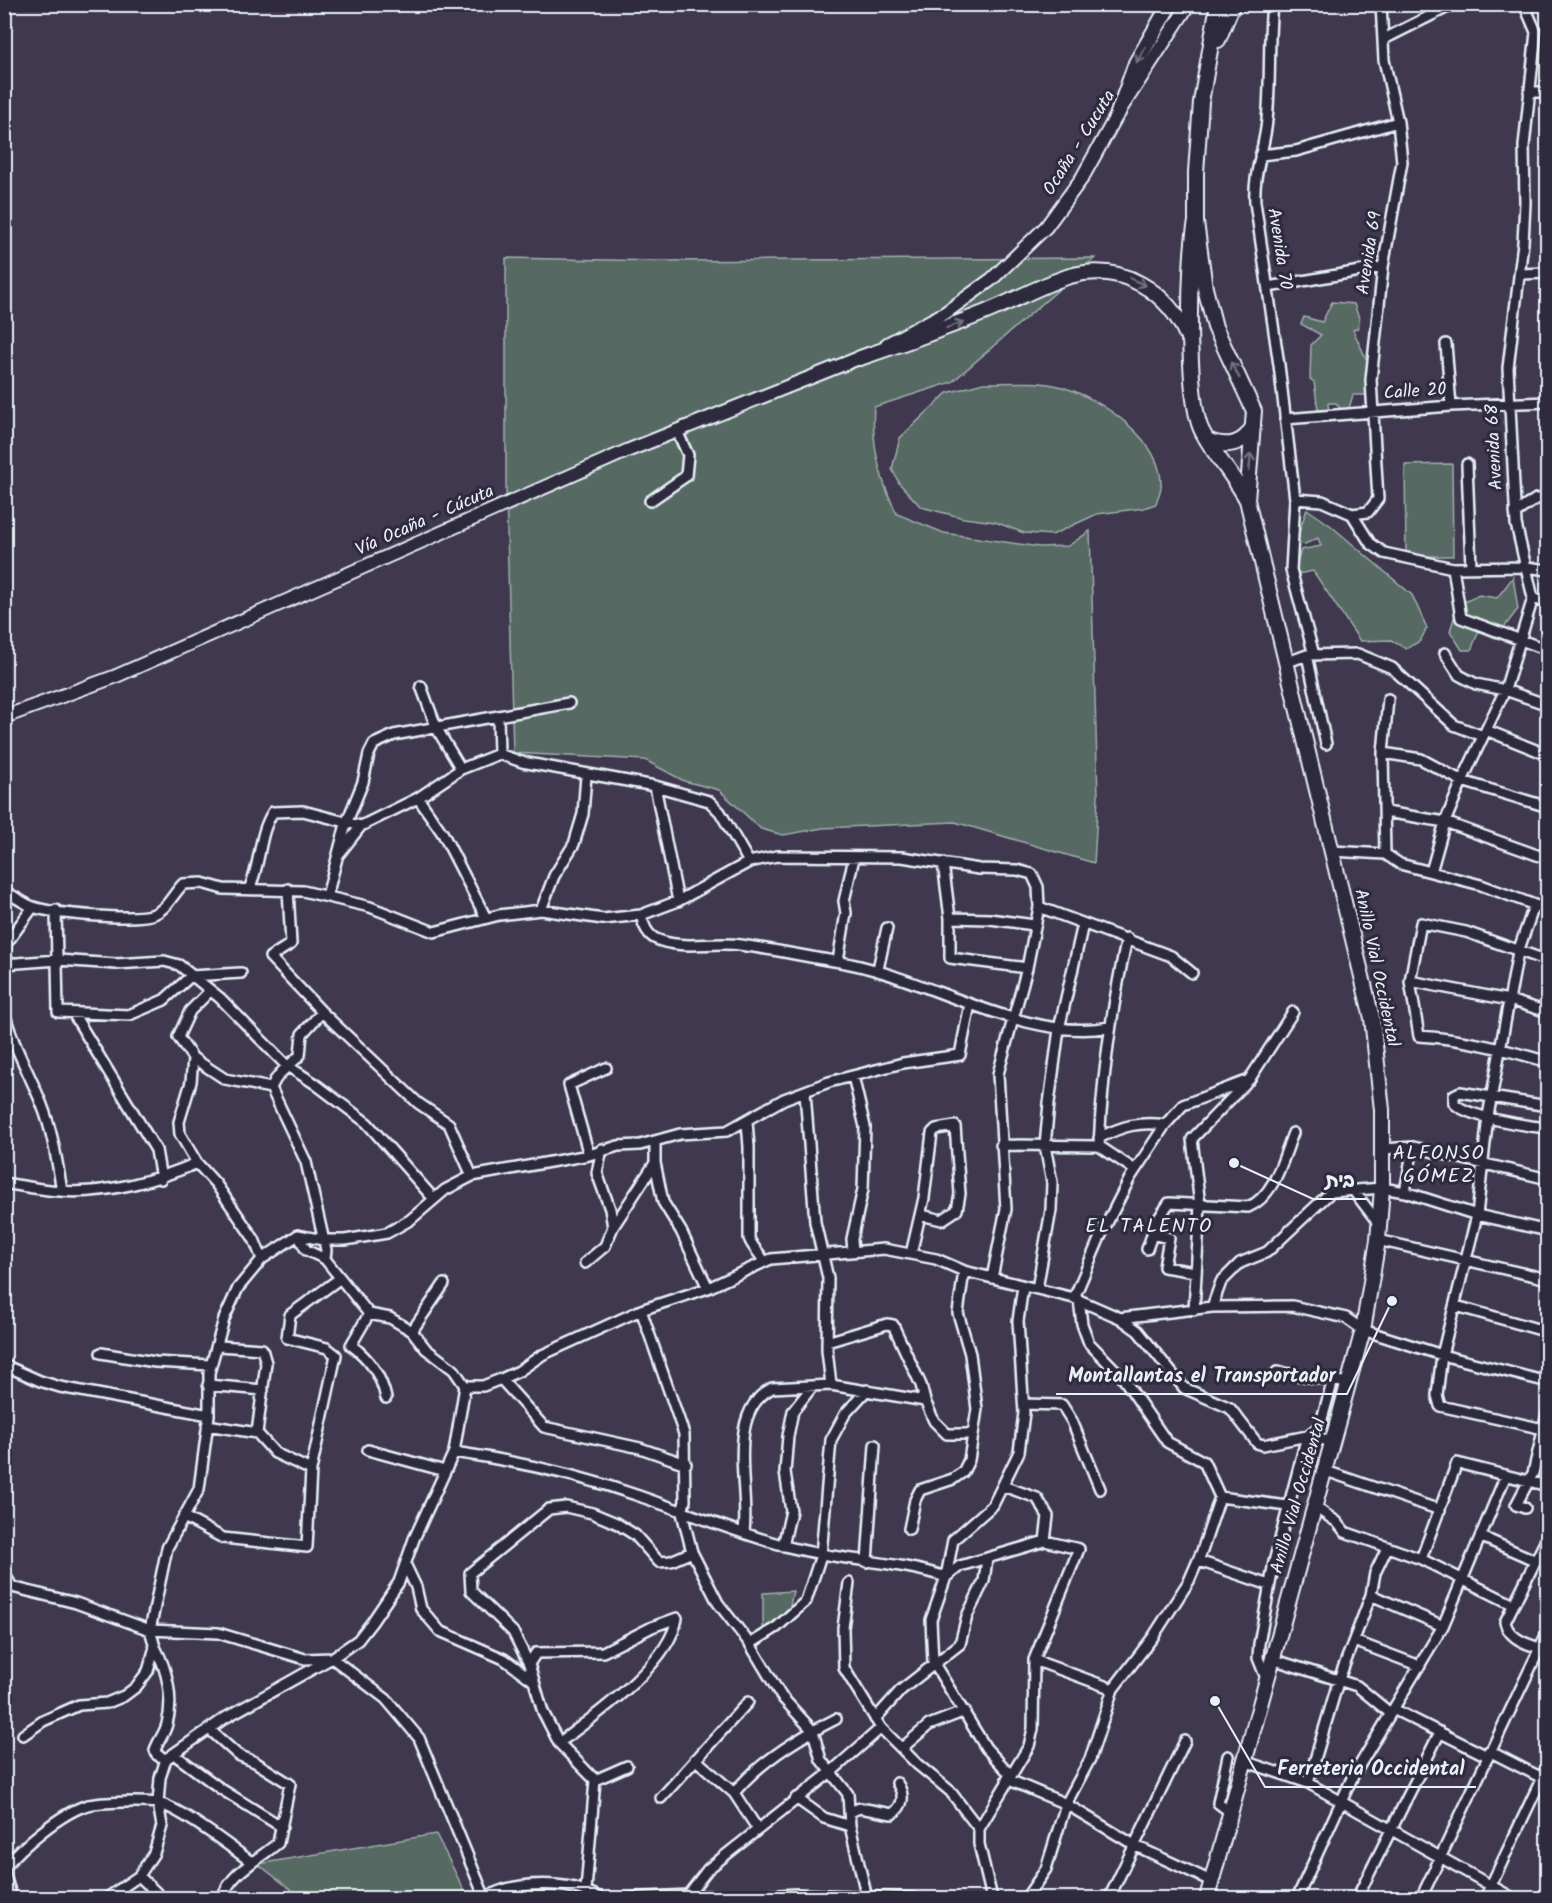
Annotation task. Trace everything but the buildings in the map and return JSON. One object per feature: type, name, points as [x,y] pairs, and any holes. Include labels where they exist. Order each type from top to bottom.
[{"type":"highway","points":[[1118,113],[1136,63],[1170,4]]},
{"type":"highway","name":"Anillo Vial Occidental","points":[[1206,1899],[1266,1678],[1326,1471],[1363,1330],[1380,1224],[1383,1149],[1382,1110],[1371,1018],[1247,500],[1254,424],[1252,402],[1223,346],[1209,306],[1196,222],[1197,157],[1207,67],[1218,4]]},
{"type":"highway","points":[[1207,67],[1233,4]]},
{"type":"highway","name":"Anillo Vial Occidental","points":[[1196,222],[1191,244],[1191,345],[1197,416],[1207,440],[1247,500]]},
{"type":"highway","points":[[860,358],[962,322],[1070,276],[1092,273],[1132,279],[1151,289],[1166,301],[1180,318],[1191,345]]},
{"type":"highway","points":[[1207,440],[1225,445],[1235,443],[1243,439],[1254,424]]},
{"type":"main road","name":"Ocaña - Cucuta","points":[[860,358],[945,314],[992,279],[1023,252],[1060,209],[1082,178],[1118,113],[1189,4]]},
{"type":"main road","name":"Vía Ocaña - Cúcuta","points":[[4,717],[114,677],[676,431],[860,358]]},
{"type":"street","name":"Avenida 70","points":[[1272,4],[1268,48],[1267,121],[1260,155],[1255,202],[1295,499],[1291,570],[1310,655],[1326,744]]},
{"type":"street","name":"Avenida 69","points":[[1352,514],[1368,512],[1374,508],[1378,499],[1371,380],[1383,267],[1402,162],[1398,122],[1387,79],[1381,4]]},
{"type":"street","points":[[1384,39],[1454,4]]},
{"type":"street","name":"Avenida 68","points":[[1431,872],[1445,822],[1505,690],[1533,598],[1515,513],[1508,368],[1526,203],[1524,146],[1536,32],[1524,4]]},
{"type":"street","points":[[1528,92],[1548,92]]},
{"type":"street","points":[[1260,155],[1296,151],[1398,122]]},
{"type":"street","points":[[1268,287],[1383,267]]},
{"type":"street","points":[[1520,274],[1548,273]]},
{"type":"street","points":[[1446,344],[1451,406]]},
{"type":"street","name":"Calle 20","points":[[1285,419],[1451,406],[1548,402]]},
{"type":"street","points":[[650,501],[686,476],[688,455],[676,431]]},
{"type":"street","points":[[1467,464],[1471,567]]},
{"type":"street","points":[[1515,513],[1536,499],[1548,498]]},
{"type":"street","points":[[1295,499],[1322,501],[1352,514],[1370,543],[1384,553],[1453,568],[1526,567],[1548,570]]},
{"type":"street","points":[[1453,568],[1461,618],[1548,650]]},
{"type":"street","points":[[1533,598],[1548,603]]},
{"type":"street","points":[[1445,653],[1459,675],[1476,684],[1505,690],[1548,705]]},
{"type":"street","points":[[1285,663],[1310,655],[1358,654],[1392,668],[1454,725],[1548,755]]},
{"type":"street","points":[[421,686],[437,729],[461,769]]},
{"type":"street","points":[[1385,854],[1386,812],[1383,753],[1388,699]]},
{"type":"street","points":[[327,896],[346,824],[363,782],[369,754],[374,744],[394,735],[437,729],[569,703]]},
{"type":"street","points":[[498,717],[499,754]]},
{"type":"street","points":[[1383,753],[1421,759],[1462,781],[1548,807]]},
{"type":"street","points":[[339,854],[361,826],[418,798],[461,769],[499,754],[522,762],[586,776],[655,786],[709,801],[720,812],[749,862]]},
{"type":"street","points":[[541,910],[554,876],[574,844],[582,814],[586,776]]},
{"type":"street","points":[[655,786],[678,901]]},
{"type":"street","points":[[418,798],[443,834],[486,918]]},
{"type":"street","points":[[249,890],[254,879],[267,821],[273,812],[303,810],[346,824],[361,826]]},
{"type":"street","points":[[1386,812],[1445,822],[1546,857]]},
{"type":"street","points":[[1332,850],[1385,854],[1400,864],[1481,885],[1548,910]]},
{"type":"street","points":[[4,891],[33,907],[90,915],[152,915],[164,909],[183,884],[202,883],[223,889],[288,889],[370,907],[434,932],[486,918],[541,910],[603,919],[642,915],[678,901],[749,862],[777,856],[902,857],[979,869],[1017,870],[1032,874],[1038,887],[1039,907],[1015,1017],[998,1074],[1006,1209],[992,1278]]},
{"type":"street","points":[[838,961],[846,913],[844,901],[854,858]]},
{"type":"street","points":[[943,863],[951,918],[950,958],[1027,968]]},
{"type":"street","points":[[288,889],[291,944],[270,957],[322,1012],[418,1103],[449,1124],[472,1176]]},
{"type":"street","points":[[1534,906],[1518,952],[1488,1116],[1477,1215],[1442,1355],[1437,1395],[1440,1406],[1545,1430]]},
{"type":"street","points":[[33,907],[6,944],[5,964],[58,960],[116,964],[164,961],[179,965],[220,998],[286,1065],[367,1123],[434,1199]]},
{"type":"street","points":[[1039,907],[1170,956],[1192,973]]},
{"type":"street","points":[[56,910],[58,1012],[129,1015],[164,1000],[191,976],[241,973]]},
{"type":"street","points":[[642,915],[644,925],[652,936],[668,943],[738,945],[838,961],[878,969],[970,1004],[1059,1029],[1087,1032],[1110,1027]]},
{"type":"street","points":[[951,918],[990,919],[1034,925]]},
{"type":"street","points":[[1548,961],[1466,932],[1421,923],[1410,981],[1419,1036],[1460,1039],[1548,1062]]},
{"type":"street","points":[[1037,1289],[1051,1210],[1052,1182],[1045,1146],[1059,1029],[1083,924]]},
{"type":"street","points":[[878,969],[887,927]]},
{"type":"street","points":[[1099,1142],[1101,1099],[1110,1027],[1127,939]]},
{"type":"street","points":[[1410,981],[1509,1000],[1548,1012]]},
{"type":"street","points":[[210,991],[190,1011],[177,1037],[193,1058],[225,1079],[271,1088]]},
{"type":"street","points":[[166,1760],[157,1755],[155,1750],[167,1725],[167,1674],[166,1666],[155,1647],[150,1630],[167,1548],[186,1518],[199,1489],[208,1420],[210,1365],[219,1346],[224,1319],[238,1288],[262,1259],[298,1235],[323,1240],[345,1240],[387,1233],[410,1220],[434,1199],[472,1176],[589,1155],[602,1149],[655,1142],[680,1134],[727,1131],[747,1122],[784,1099],[853,1076],[903,1064],[960,1055],[970,1004]]},
{"type":"street","points":[[4,1010],[24,1065],[43,1106],[54,1144],[62,1191]]},
{"type":"street","points":[[107,1899],[140,1876],[154,1853],[162,1826],[158,1803],[160,1778],[166,1760],[209,1729],[332,1658],[358,1640],[399,1582],[414,1539],[454,1452],[465,1386],[454,1370],[426,1349],[412,1331],[390,1318],[369,1314],[339,1279],[326,1259],[306,1162],[271,1088],[275,1078],[286,1065],[300,1055],[302,1034],[322,1012]]},
{"type":"street","points":[[1194,1310],[1200,1205],[1192,1139],[1249,1080],[1293,1012]]},
{"type":"street","points":[[73,1013],[156,1150],[161,1179]]},
{"type":"street","points":[[193,1058],[191,1082],[179,1122],[180,1134],[197,1163],[216,1184],[254,1239],[262,1259]]},
{"type":"street","points":[[589,1155],[569,1085],[606,1068]]},
{"type":"street","points":[[853,1076],[865,1127],[863,1189],[852,1239],[854,1251]]},
{"type":"street","points":[[1026,1899],[1046,1869],[1066,1804],[1090,1759],[1113,1689],[1153,1637],[1199,1561],[1220,1497],[1204,1462],[1167,1442],[1123,1378],[1089,1343],[1077,1299],[1100,1237],[1135,1170],[1165,1125],[1184,1105],[1249,1080]]},
{"type":"street","points":[[805,1092],[815,1221],[828,1278],[827,1342],[831,1385]]},
{"type":"street","points":[[1548,1106],[1460,1092],[1454,1095],[1454,1103],[1458,1108],[1548,1128]]},
{"type":"street","points":[[747,1122],[750,1147],[749,1238],[751,1244],[760,1252],[764,1262]]},
{"type":"street","points":[[1001,1145],[1045,1146],[1099,1142],[1126,1125],[1148,1122],[1165,1125]]},
{"type":"street","points":[[911,1254],[921,1215],[932,1132],[936,1129],[955,1126],[960,1194],[957,1210],[942,1220],[921,1215]]},
{"type":"street","points":[[1147,1249],[1152,1234],[1169,1203],[1248,1207],[1258,1203],[1268,1191],[1293,1133]]},
{"type":"street","points":[[655,1142],[655,1163],[663,1202],[681,1231],[708,1288]]},
{"type":"street","points":[[1099,1142],[1135,1170]]},
{"type":"street","points":[[1405,1192],[1413,1148]]},
{"type":"street","points":[[1383,1149],[1413,1148],[1548,1179]]},
{"type":"street","points":[[602,1149],[597,1173],[610,1209],[613,1227]]},
{"type":"street","points":[[4,1183],[62,1191],[86,1191],[161,1179],[197,1163]]},
{"type":"street","points":[[585,1263],[605,1246],[613,1227],[655,1163]]},
{"type":"street","points":[[1212,1307],[1221,1282],[1240,1263],[1267,1252],[1331,1192],[1382,1188],[1405,1192],[1477,1215],[1548,1231]]},
{"type":"street","points":[[1353,1190],[1380,1224]]},
{"type":"street","points":[[1152,1234],[1169,1238],[1164,1268],[1195,1272]]},
{"type":"street","points":[[298,1235],[306,1250],[326,1259]]},
{"type":"street","points":[[1378,1240],[1465,1258],[1548,1279]]},
{"type":"street","points":[[465,1386],[483,1386],[501,1379],[519,1371],[542,1355],[641,1310],[708,1288],[764,1262],[821,1254],[884,1249],[936,1259],[964,1271],[1077,1299],[1120,1318],[1138,1331],[1184,1388],[1230,1408],[1257,1443],[1263,1445],[1307,1436],[1334,1442]]},
{"type":"street","points":[[909,1529],[915,1500],[920,1491],[963,1472],[969,1460],[971,1434],[977,1409],[974,1378],[958,1313],[964,1271]]},
{"type":"street","points":[[336,1355],[327,1348],[287,1338],[290,1315],[339,1279]]},
{"type":"street","points":[[412,1331],[444,1284]]},
{"type":"street","points":[[1023,1286],[1018,1321],[1024,1404],[1019,1452],[993,1505],[953,1540],[946,1577],[931,1620],[933,1662],[966,1712],[986,1748],[1009,1777],[1066,1804],[1136,1846],[1211,1881]]},
{"type":"street","points":[[1120,1318],[1212,1307],[1292,1306],[1346,1318],[1363,1330],[1442,1355],[1548,1382]]},
{"type":"street","points":[[1456,1306],[1548,1332]]},
{"type":"street","points":[[641,1310],[684,1434],[686,1501],[682,1513],[692,1552],[718,1603],[750,1644],[781,1696],[813,1731],[821,1760],[848,1794],[850,1826],[867,1897]]},
{"type":"street","points":[[186,1518],[224,1538],[307,1547],[311,1470],[336,1355],[351,1345],[369,1314]]},
{"type":"street","points":[[827,1342],[887,1324],[893,1325],[917,1374],[934,1421],[947,1434],[971,1434]]},
{"type":"street","points":[[351,1345],[370,1359],[383,1385],[386,1398]]},
{"type":"street","points":[[219,1346],[262,1350],[266,1363],[257,1433]]},
{"type":"street","points":[[101,1353],[155,1362],[210,1365]]},
{"type":"street","points":[[4,1365],[50,1384],[257,1433],[275,1453],[311,1470]]},
{"type":"street","points":[[1277,1372],[1349,1383]]},
{"type":"street","points":[[501,1379],[544,1427],[640,1448],[686,1464]]},
{"type":"street","points":[[1266,1678],[1258,1658],[1269,1585],[1287,1506],[1307,1436],[1320,1426],[1333,1380]]},
{"type":"street","points":[[208,1385],[263,1390]]},
{"type":"street","points":[[744,1532],[746,1515],[741,1472],[743,1441],[749,1417],[764,1393],[772,1388],[831,1385],[925,1401]]},
{"type":"street","points":[[783,1546],[791,1511],[785,1472],[788,1436],[794,1411],[812,1387]]},
{"type":"street","points":[[750,1644],[777,1628],[806,1601],[821,1556],[831,1440],[845,1414],[867,1390]]},
{"type":"street","points":[[1024,1404],[1062,1405],[1072,1421],[1100,1490]]},
{"type":"street","points":[[1525,1508],[1516,1504],[1533,1473],[1548,1410]]},
{"type":"street","points":[[867,1562],[875,1445]]},
{"type":"street","points":[[368,1450],[445,1471]]},
{"type":"street","points":[[454,1452],[504,1459],[573,1476],[638,1496],[702,1521],[821,1556],[914,1568],[946,1577]]},
{"type":"street","points":[[1421,1559],[1457,1463],[1548,1486]]},
{"type":"street","points":[[1326,1471],[1440,1510]]},
{"type":"street","points":[[1297,1899],[1340,1802],[1443,1626],[1506,1475]]},
{"type":"street","points":[[1003,1486],[1037,1498],[1048,1516],[1045,1541]]},
{"type":"street","points":[[1220,1497],[1287,1506]]},
{"type":"street","points":[[586,1890],[595,1780],[559,1743],[543,1712],[530,1664],[513,1632],[471,1592],[470,1573],[549,1509],[566,1507],[592,1513],[616,1523],[635,1535],[659,1562],[671,1561],[692,1552]]},
{"type":"street","points":[[1315,1507],[1337,1522],[1345,1532],[1421,1559],[1461,1581],[1512,1604]]},
{"type":"street","points":[[1544,1649],[1507,1632],[1505,1622],[1548,1536]]},
{"type":"street","points":[[1482,1537],[1534,1560]]},
{"type":"street","points":[[946,1577],[960,1566],[1045,1541],[1079,1549],[1034,1660],[1033,1729],[1029,1746],[980,1829],[979,1844],[992,1899]]},
{"type":"street","points":[[1308,1783],[1339,1679],[1371,1596],[1375,1573],[1387,1548]]},
{"type":"street","points":[[875,1719],[901,1690],[933,1662],[960,1644],[967,1616],[984,1581],[987,1559]]},
{"type":"street","points":[[1199,1561],[1269,1585]]},
{"type":"street","points":[[406,1566],[416,1587],[421,1609],[440,1631],[504,1659],[534,1681]]},
{"type":"street","points":[[4,1574],[12,1587],[76,1603],[150,1630],[218,1633],[305,1659],[332,1658],[386,1699],[419,1738],[485,1898],[503,1889],[527,1884],[586,1890],[600,1899]]},
{"type":"street","points":[[849,1584],[843,1628],[844,1668],[881,1728],[950,1791],[980,1829]]},
{"type":"street","points":[[1371,1596],[1443,1626]]},
{"type":"street","points":[[530,1664],[536,1653],[603,1652],[652,1627],[677,1618],[675,1629],[661,1652],[642,1673],[620,1696],[559,1743]]},
{"type":"street","points":[[1421,1899],[1488,1754],[1544,1649],[1548,1631]]},
{"type":"street","points":[[1354,1641],[1420,1666]]},
{"type":"street","points":[[23,1735],[43,1721],[79,1705],[107,1703],[124,1696],[136,1687],[148,1671],[155,1647]]},
{"type":"street","points":[[1272,1659],[1357,1686],[1393,1711],[1544,1780]]},
{"type":"street","points":[[1034,1660],[1113,1689]]},
{"type":"street","points":[[661,1797],[694,1759],[726,1729],[748,1702]]},
{"type":"street","points":[[902,1748],[929,1725],[966,1712]]},
{"type":"street","points":[[734,1793],[747,1777],[813,1731],[836,1719]]},
{"type":"street","points":[[688,1894],[708,1869],[796,1797],[831,1772],[881,1728]]},
{"type":"street","points":[[209,1729],[238,1755],[255,1762],[290,1784],[278,1843],[250,1861],[229,1884],[222,1899]]},
{"type":"street","points":[[1357,1899],[1390,1831],[1407,1803],[1440,1732]]},
{"type":"street","points":[[1108,1899],[1136,1846],[1185,1741]]},
{"type":"street","points":[[175,1755],[221,1789],[282,1827]]},
{"type":"street","points":[[1228,1756],[1218,1803],[1230,1812]]},
{"type":"street","points":[[694,1759],[734,1793],[757,1828]]},
{"type":"street","points":[[1244,1761],[1308,1783],[1513,1899]]},
{"type":"street","points":[[1485,1899],[1544,1780],[1548,1765]]},
{"type":"street","points":[[595,1780],[627,1766]]},
{"type":"street","points":[[849,1812],[860,1808],[892,1814],[899,1810],[902,1790],[897,1783]]},
{"type":"street","points":[[796,1797],[824,1818],[850,1826]]},
{"type":"street","points":[[12,1899],[4,1870],[14,1855],[72,1811],[90,1805],[158,1803],[208,1830],[250,1861]]},
{"type":"street","points":[[140,1876],[162,1899]]},
{"type":"street","points":[[630,1899],[688,1894],[733,1898],[796,1894],[914,1899]]},
{"type":"green space","points":[[506,258],[660,261],[1095,258],[952,382],[874,407],[873,421],[875,449],[881,475],[897,514],[944,533],[1039,547],[1068,546],[1090,531],[1098,797],[1094,863],[955,822],[823,828],[783,835],[761,829],[719,790],[684,781],[645,760],[513,753],[506,493]]},
{"type":"green space","points":[[1332,302],[1354,304],[1359,318],[1358,328],[1353,330],[1369,365],[1367,395],[1353,395],[1348,411],[1342,411],[1336,403],[1328,403],[1329,413],[1318,410],[1314,382],[1310,379],[1311,345],[1321,335],[1301,324],[1304,317],[1322,322]]},
{"type":"green space","points":[[1023,382],[1053,385],[1077,393],[1111,411],[1141,437],[1152,453],[1159,469],[1161,486],[1156,504],[1144,508],[1097,514],[1052,535],[1024,533],[995,522],[964,518],[921,507],[899,483],[892,469],[900,438],[947,393],[983,383]]},
{"type":"green space","points":[[1452,464],[1453,556],[1406,556],[1405,465]]},
{"type":"green space","points":[[1307,509],[1330,525],[1412,595],[1427,628],[1420,641],[1406,649],[1391,640],[1360,641],[1313,571],[1293,575],[1301,550],[1321,546],[1318,538],[1305,544],[1295,543]]},
{"type":"green space","points":[[1513,577],[1518,609],[1496,638],[1479,631],[1471,650],[1462,650],[1450,631],[1458,605],[1479,595],[1497,598]]},
{"type":"green space","points":[[793,1591],[788,1615],[763,1632],[763,1593]]},
{"type":"green space","points":[[436,1834],[468,1898],[302,1898],[258,1864]]},
{"type":"place","name":"בית","points":[[1234,1163]]},
{"type":"place","name":"Montallantas el Transportador","points":[[1392,1301]]},
{"type":"place","name":"Ferreteria Occidental","points":[[1215,1701]]},
{"type":"district","name":"ALFONSO GÓMEZ","points":[[1439,1166]]},
{"type":"district","name":"EL TALENTO","points":[[1149,1227]]}]
